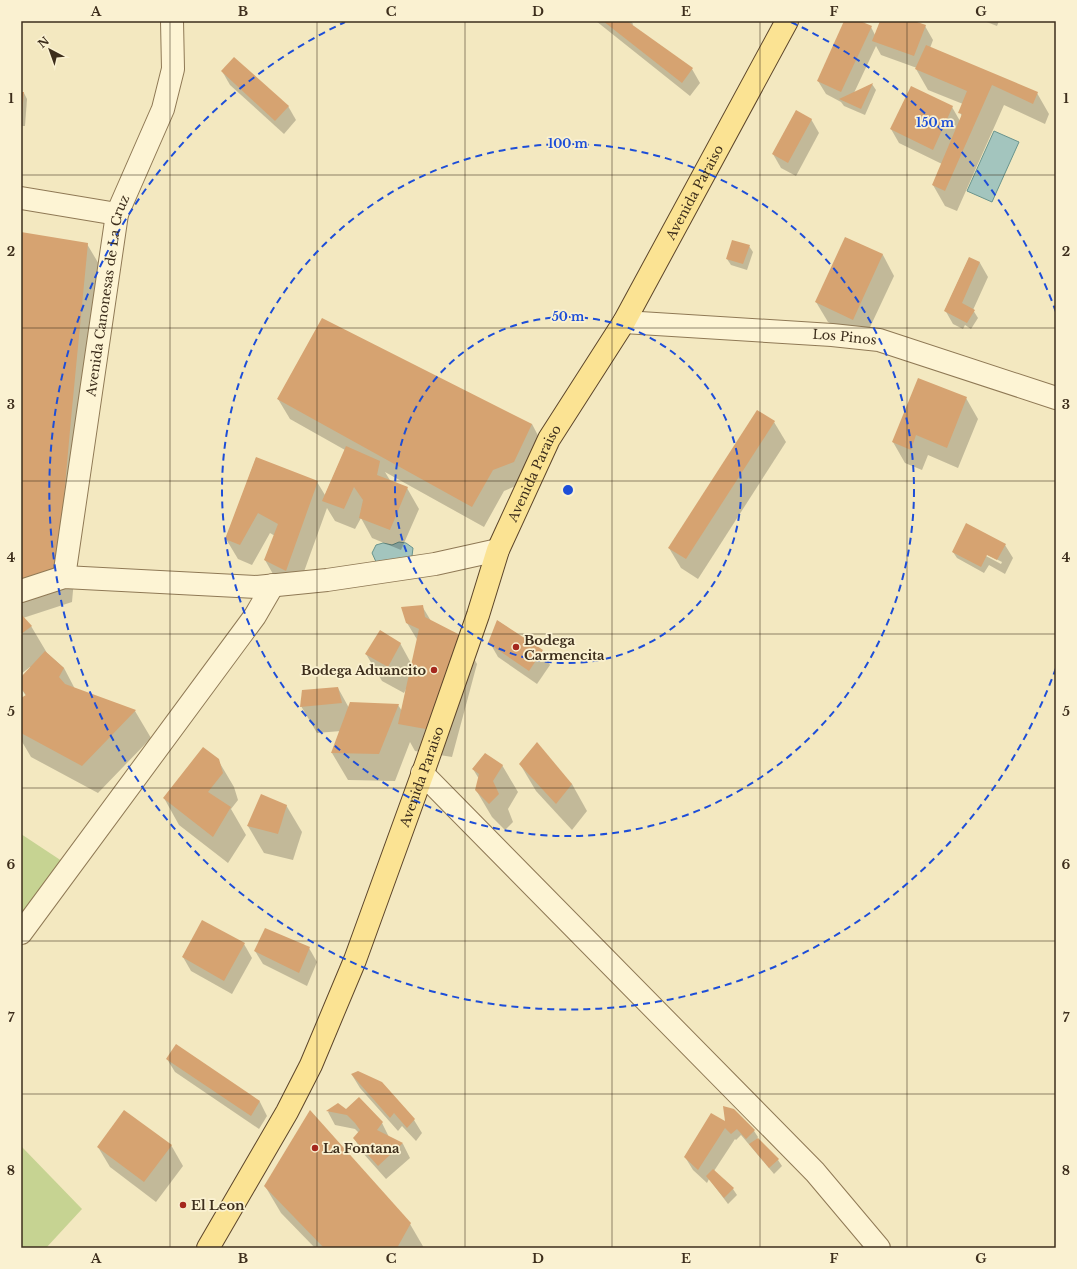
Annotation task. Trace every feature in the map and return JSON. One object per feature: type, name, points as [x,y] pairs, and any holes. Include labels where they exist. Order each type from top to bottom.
[{"type":"main road","name":"Avenida Paraiso","points":[[208,1248],[287,1112],[311,1065],[355,960],[478,615],[498,550],[549,440],[624,322],[787,21]]},
{"type":"street","name":"Avenida Canonesas de La Cruz","points":[[64,577],[118,214],[163,108],[173,69],[172,21]]},
{"type":"street","points":[[21,198],[118,214]]},
{"type":"street","name":"Los Pinos","points":[[624,322],[832,335],[879,340],[1056,398]]},
{"type":"street","points":[[21,591],[64,577],[257,587],[273,586],[327,580],[435,564],[498,550]]},
{"type":"street","points":[[21,933],[251,622],[273,586]]},
{"type":"street","points":[[422,773],[815,1172],[879,1248]]},
{"type":"green space","points":[[21,834],[77,871],[21,947]]},
{"type":"green space","points":[[21,1146],[82,1209],[46,1248],[21,1248]]},
{"type":"water","points":[[994,131],[1019,142],[992,202],[967,191]]},
{"type":"water","points":[[399,542],[406,543],[413,548],[412,556],[409,562],[377,564],[372,553],[376,545],[383,543],[392,545]]},
{"type":"building","points":[[603,21],[627,21],[693,68],[682,83]]},
{"type":"building","points":[[844,21],[860,21],[872,26],[841,92],[817,81]]},
{"type":"building","points":[[880,21],[914,21],[926,25],[914,56],[872,41]]},
{"type":"building","points":[[926,45],[1038,92],[1033,104],[992,85],[945,191],[932,185],[962,114],[958,113],[967,91],[915,69]]},
{"type":"building","points":[[234,57],[289,106],[275,121],[221,71]]},
{"type":"building","points":[[873,83],[861,109],[839,99]]},
{"type":"building","points":[[911,86],[953,106],[933,150],[890,129]]},
{"type":"building","points":[[21,92],[24,92],[22,114],[21,114]]},
{"type":"building","points":[[796,110],[812,119],[788,163],[772,154]]},
{"type":"building","points":[[21,232],[88,243],[57,575],[21,586]]},
{"type":"building","points":[[845,237],[883,254],[853,320],[815,302]]},
{"type":"building","points":[[732,240],[750,245],[743,264],[726,259]]},
{"type":"building","points":[[969,257],[980,262],[962,303],[975,310],[967,323],[944,311]]},
{"type":"building","points":[[322,318],[532,424],[514,462],[493,470],[472,507],[277,399]]},
{"type":"building","points":[[918,378],[967,397],[947,448],[916,435],[911,450],[892,442]]},
{"type":"building","points":[[757,410],[775,421],[686,559],[668,548]]},
{"type":"building","points":[[346,446],[380,461],[377,475],[408,487],[390,530],[359,518],[363,500],[354,487],[344,509],[322,501]]},
{"type":"building","points":[[256,457],[318,481],[286,571],[264,560],[278,524],[258,513],[240,545],[225,539]]},
{"type":"building","points":[[966,523],[1006,544],[997,560],[987,555],[981,567],[952,552]]},
{"type":"building","points":[[423,605],[425,617],[462,636],[437,731],[398,724],[419,629],[406,623],[401,607]]},
{"type":"building","points":[[21,614],[32,626],[21,634]]},
{"type":"building","name":"Bodega Carmencita","points":[[497,620],[543,650],[529,671],[488,643]]},
{"type":"building","points":[[380,630],[401,643],[388,667],[365,654]]},
{"type":"building","points":[[45,651],[64,668],[59,677],[65,684],[136,710],[82,766],[21,733],[21,698],[26,695],[21,688],[21,677]]},
{"type":"building","points":[[338,687],[342,703],[300,707],[302,690]]},
{"type":"building","points":[[350,702],[399,704],[379,754],[331,753]]},
{"type":"building","points":[[537,742],[572,784],[556,804],[519,764]]},
{"type":"building","points":[[203,747],[219,759],[223,773],[208,792],[231,807],[213,837],[163,798]]},
{"type":"building","points":[[485,753],[503,765],[493,781],[499,794],[489,804],[475,790],[479,774],[472,769]]},
{"type":"building","points":[[261,794],[287,805],[278,834],[247,826]]},
{"type":"building","points":[[202,920],[245,943],[224,981],[182,957]]},
{"type":"building","points":[[265,928],[310,947],[299,973],[254,951]]},
{"type":"building","points":[[176,1044],[260,1101],[251,1116],[166,1059]]},
{"type":"building","points":[[358,1071],[382,1082],[415,1119],[407,1128],[394,1113],[390,1118],[351,1074]]},
{"type":"building","points":[[359,1097],[383,1122],[377,1130],[403,1143],[378,1166],[353,1138],[360,1130],[355,1123],[347,1115],[326,1111],[338,1103],[346,1109]]},
{"type":"building","points":[[723,1106],[734,1109],[755,1130],[746,1139],[737,1129],[731,1134],[725,1128],[698,1170],[684,1157],[711,1113],[725,1121]]},
{"type":"building","points":[[124,1110],[172,1145],[144,1182],[97,1147]]},
{"type":"building","name":"La Fontana","points":[[310,1110],[411,1223],[397,1248],[324,1248],[264,1186]]},
{"type":"building","points":[[758,1138],[779,1159],[769,1168],[749,1144]]},
{"type":"building","points":[[713,1169],[734,1188],[724,1198],[706,1176]]},
{"type":"place","name":"Bodega Carmencita","points":[[516,647]]},
{"type":"place","name":"Bodega Aduancito","points":[[434,670]]},
{"type":"place","name":"La Fontana","points":[[315,1148]]},
{"type":"place","name":"El Leon","points":[[183,1205]]}]
